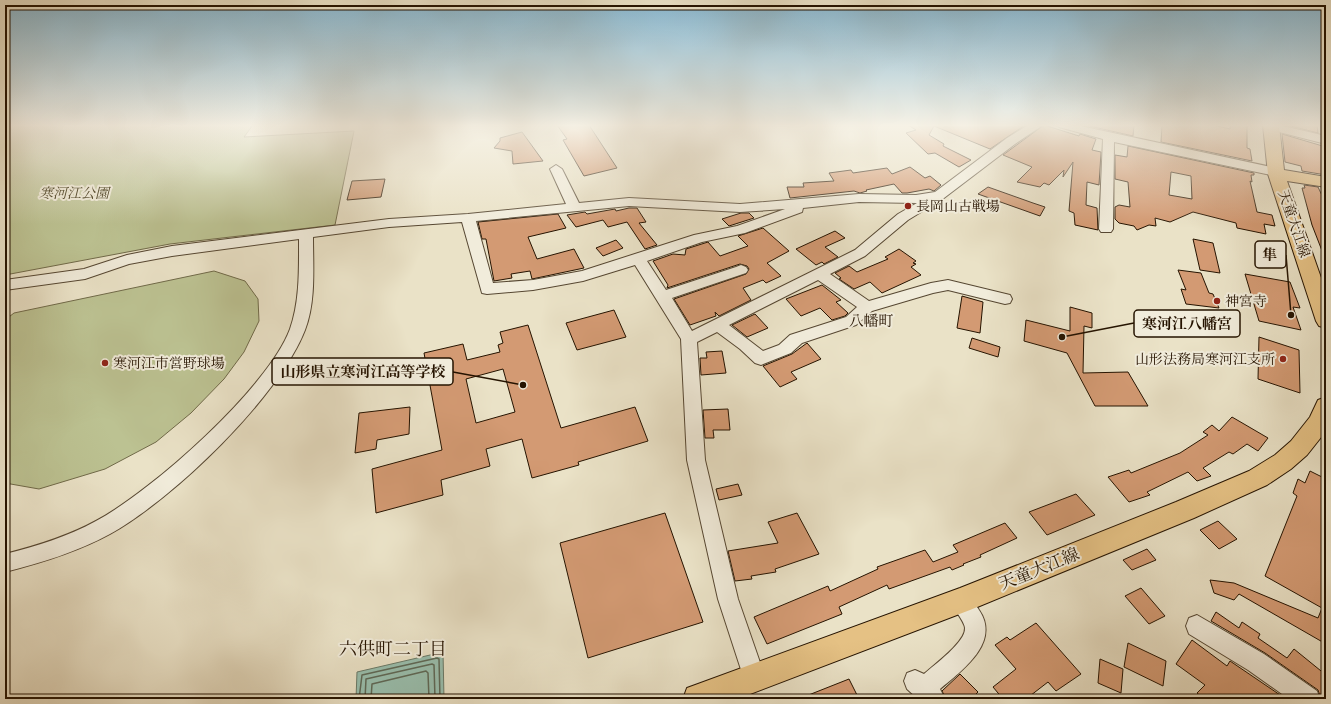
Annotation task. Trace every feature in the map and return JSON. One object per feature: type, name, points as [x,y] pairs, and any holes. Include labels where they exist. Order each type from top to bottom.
[{"type":"main road","name":"天童大江線","points":[[1273,158],[1276,173],[1326,321]]},
{"type":"main road","points":[[1276,173],[1326,182]]},
{"type":"main road","name":"天童大江線","points":[[698,699],[740,687],[960,601],[1185,510],[1258,478],[1283,462],[1299,448],[1320,422],[1326,406]]},
{"type":"street","points":[[689,339],[860,253],[903,217],[939,195],[989,158]]},
{"type":"street","points":[[1106,229],[1108,158]]},
{"type":"street","points":[[1206,158],[1276,173]]},
{"type":"street","points":[[556,168],[574,207]]},
{"type":"street","points":[[5,285],[85,274],[127,260],[172,251],[389,223],[468,218],[630,202],[713,208],[813,204],[859,198],[916,199],[939,195]]},
{"type":"street","points":[[890,199],[903,217]]},
{"type":"street","points":[[468,218],[487,289],[533,285],[576,277],[638,259],[699,238],[740,230],[813,204]]},
{"type":"street","points":[[5,564],[36,556],[72,542],[117,520],[152,494],[185,464],[261,389],[286,356],[298,330],[304,279],[306,233]]},
{"type":"street","points":[[638,259],[689,339],[696,460],[712,537],[728,599],[740,687]]},
{"type":"street","points":[[663,296],[741,270]]},
{"type":"street","points":[[819,274],[867,307]]},
{"type":"street","points":[[717,324],[739,341],[748,345],[761,359],[785,350],[796,339],[851,321],[867,307],[896,300],[931,288],[948,285],[1005,299]]},
{"type":"street","points":[[924,690],[970,647],[975,638],[976,626],[960,601]]},
{"type":"street","points":[[1197,626],[1256,662],[1309,699]]},
{"type":"green space","name":"寒河江公園","points":[[5,158],[349,158],[335,225],[170,244],[5,275]]},
{"type":"green space","points":[[214,271],[245,281],[258,299],[259,321],[244,352],[224,379],[191,413],[156,442],[105,469],[39,489],[5,483],[5,320],[14,313]]},
{"type":"water","points":[[443,652],[444,699],[356,699],[357,672]]},
{"type":"building","points":[[513,158],[541,158],[543,161],[513,164]]},
{"type":"building","points":[[573,158],[610,158],[617,168],[584,176]]},
{"type":"building","points":[[943,158],[967,158],[971,160],[959,167]]},
{"type":"building","points":[[1010,158],[1101,158],[1099,185],[1087,182],[1086,205],[1097,208],[1098,230],[1075,225],[1074,213],[1069,211],[1073,162],[1063,177],[1064,170],[1049,185],[1044,183],[1040,187],[1017,182],[1032,167]]},
{"type":"building","points":[[1115,158],[1183,158],[1254,173],[1254,175],[1251,175],[1252,182],[1250,181],[1257,212],[1272,215],[1275,226],[1264,224],[1266,234],[1237,228],[1236,223],[1193,212],[1170,222],[1155,218],[1156,226],[1149,225],[1137,230],[1134,226],[1119,223],[1115,219],[1115,207],[1119,205],[1130,207],[1128,182],[1115,179]],"holes":[[[1171,172],[1191,176],[1192,199],[1169,195]]]},
{"type":"building","points":[[1237,158],[1251,158],[1252,161]]},
{"type":"building","points":[[1285,158],[1326,158],[1326,175],[1302,171],[1301,166],[1285,162]]},
{"type":"building","points":[[910,167],[925,178],[930,176],[941,185],[934,191],[929,189],[902,193],[894,184],[866,190],[867,191],[860,193],[854,191],[790,198],[787,187],[804,187],[803,183],[834,181],[829,173],[851,170],[853,173],[887,168],[892,174]]},
{"type":"building","points":[[385,179],[381,197],[347,200],[352,181]]},
{"type":"building","points":[[1304,185],[1318,187],[1326,204],[1326,261],[1312,225],[1302,188],[1305,188]]},
{"type":"building","points":[[988,187],[1045,207],[1040,216],[978,194]]},
{"type":"building","points":[[637,208],[646,222],[639,223],[657,245],[645,249],[627,222],[608,227],[603,220],[576,227],[567,215],[585,212],[587,214],[615,209],[616,211]]},
{"type":"building","points":[[741,213],[749,213],[754,218],[729,226],[722,219]]},
{"type":"building","points":[[558,214],[566,228],[528,237],[537,259],[574,249],[584,268],[532,279],[530,271],[511,274],[512,278],[494,281],[486,239],[482,239],[478,222]]},
{"type":"building","points":[[763,228],[789,251],[767,263],[781,276],[766,283],[763,280],[743,288],[751,300],[719,316],[715,312],[716,316],[690,325],[674,299],[746,274],[749,269],[747,266],[740,264],[667,288],[668,285],[653,261],[673,254],[685,255],[686,249],[708,242],[720,256],[748,246],[738,236]]},
{"type":"building","points":[[835,231],[845,238],[825,247],[838,257],[824,264],[822,262],[816,265],[796,249]]},
{"type":"building","points":[[1193,239],[1213,243],[1220,273],[1200,270]]},
{"type":"building","points":[[616,240],[623,248],[603,256],[596,248]]},
{"type":"building","points":[[899,249],[916,261],[913,263],[916,264],[911,267],[921,275],[882,293],[870,282],[854,289],[839,279],[841,278],[835,273],[849,266],[857,272],[888,259],[885,257]]},
{"type":"building","points":[[1178,270],[1201,273],[1209,293],[1213,294],[1219,308],[1186,304],[1181,289],[1186,290]]},
{"type":"building","points":[[1245,274],[1290,282],[1300,308],[1293,307],[1301,330],[1259,321]]},
{"type":"building","points":[[822,285],[841,300],[836,302],[848,313],[845,316],[832,320],[820,308],[801,316],[786,299]]},
{"type":"building","points":[[962,296],[983,302],[980,333],[957,328]]},
{"type":"building","points":[[1070,307],[1092,313],[1092,328],[1084,326],[1083,373],[1128,372],[1148,406],[1095,406],[1067,353],[1024,341],[1026,320],[1070,331]]},
{"type":"building","points":[[614,310],[626,337],[577,350],[566,323]]},
{"type":"building","points":[[755,314],[768,328],[747,337],[732,325]]},
{"type":"building","points":[[528,325],[561,428],[635,407],[648,441],[578,462],[579,465],[532,478],[522,439],[486,449],[490,466],[441,480],[443,495],[376,513],[372,469],[442,450],[424,353],[463,344],[467,360],[500,352],[498,345],[503,343],[500,332]],"holes":[[[503,369],[515,412],[476,423],[466,379]]]},
{"type":"building","points":[[1259,337],[1299,350],[1300,393],[1258,379]]},
{"type":"building","points":[[972,338],[1000,347],[998,357],[969,348]]},
{"type":"building","points":[[807,343],[821,359],[791,372],[797,379],[780,387],[763,366],[792,354]]},
{"type":"building","points":[[722,351],[726,373],[701,375],[700,358],[707,358],[706,352]]},
{"type":"building","points":[[410,407],[409,434],[377,440],[376,449],[355,453],[359,413]]},
{"type":"building","points":[[728,409],[730,430],[713,430],[714,438],[705,438],[703,410]]},
{"type":"building","points":[[1232,417],[1268,438],[1258,451],[1247,444],[1233,454],[1229,452],[1203,468],[1211,476],[1197,481],[1188,472],[1147,492],[1150,495],[1129,502],[1108,477],[1129,470],[1131,473],[1180,453],[1208,435],[1203,432],[1212,425],[1219,431]]},
{"type":"building","points":[[1310,471],[1326,479],[1326,644],[1239,594],[1234,600],[1214,593],[1210,580],[1234,583],[1318,618],[1322,608],[1265,576],[1297,496],[1293,493],[1298,479],[1305,483]]},
{"type":"building","points":[[738,484],[742,495],[719,500],[716,489]]},
{"type":"building","points":[[1076,494],[1095,515],[1047,535],[1029,512]]},
{"type":"building","points":[[665,513],[703,622],[588,658],[560,543]]},
{"type":"building","points":[[797,513],[819,554],[775,569],[776,572],[751,576],[752,579],[735,581],[728,551],[778,543],[768,522]]},
{"type":"building","points":[[1218,521],[1237,539],[1219,549],[1200,530]]},
{"type":"building","points":[[1005,523],[1017,538],[980,555],[981,557],[952,570],[950,567],[889,589],[887,585],[839,607],[842,614],[767,644],[754,617],[828,586],[830,591],[878,569],[877,567],[925,550],[933,562],[958,552],[953,545]]},
{"type":"building","points":[[1147,549],[1156,560],[1132,570],[1123,560]]},
{"type":"building","points":[[1141,588],[1165,616],[1149,624],[1125,596]]},
{"type":"building","points":[[1216,612],[1239,628],[1242,622],[1260,634],[1258,638],[1287,658],[1294,649],[1326,675],[1326,699],[1321,699],[1318,690],[1265,653],[1211,621]]},
{"type":"building","points":[[1036,623],[1081,674],[1056,691],[1048,682],[1026,699],[1020,699],[1017,695],[1012,699],[1003,699],[993,687],[1016,669],[995,645],[1007,637],[1010,640]]},
{"type":"building","points":[[1192,640],[1227,666],[1230,661],[1286,699],[1204,699],[1197,693],[1205,685],[1176,664]]},
{"type":"building","points":[[1128,643],[1166,661],[1163,686],[1124,667]]},
{"type":"building","points":[[1100,659],[1123,669],[1121,693],[1098,683]]},
{"type":"building","points":[[960,674],[978,692],[971,699],[946,699],[942,691]]},
{"type":"building","points":[[849,679],[859,699],[801,699],[801,698]]},
{"type":"place","name":"長岡山古戦場","points":[[908,206]]},
{"type":"place","name":"神宮寺","points":[[1217,301]]},
{"type":"place","name":"隼","points":[[1291,315]]},
{"type":"place","name":"寒河江八幡宮","points":[[1062,337]]},
{"type":"place","name":"山形法務局寒河江支所","points":[[1283,359]]},
{"type":"place","name":"寒河江市営野球場","points":[[105,363]]},
{"type":"place","name":"山形県立寒河江高等学校","points":[[523,385]]},
{"type":"district","name":"八幡町","points":[[871,321]]},
{"type":"district","name":"六供町二丁目","points":[[393,649]]}]
